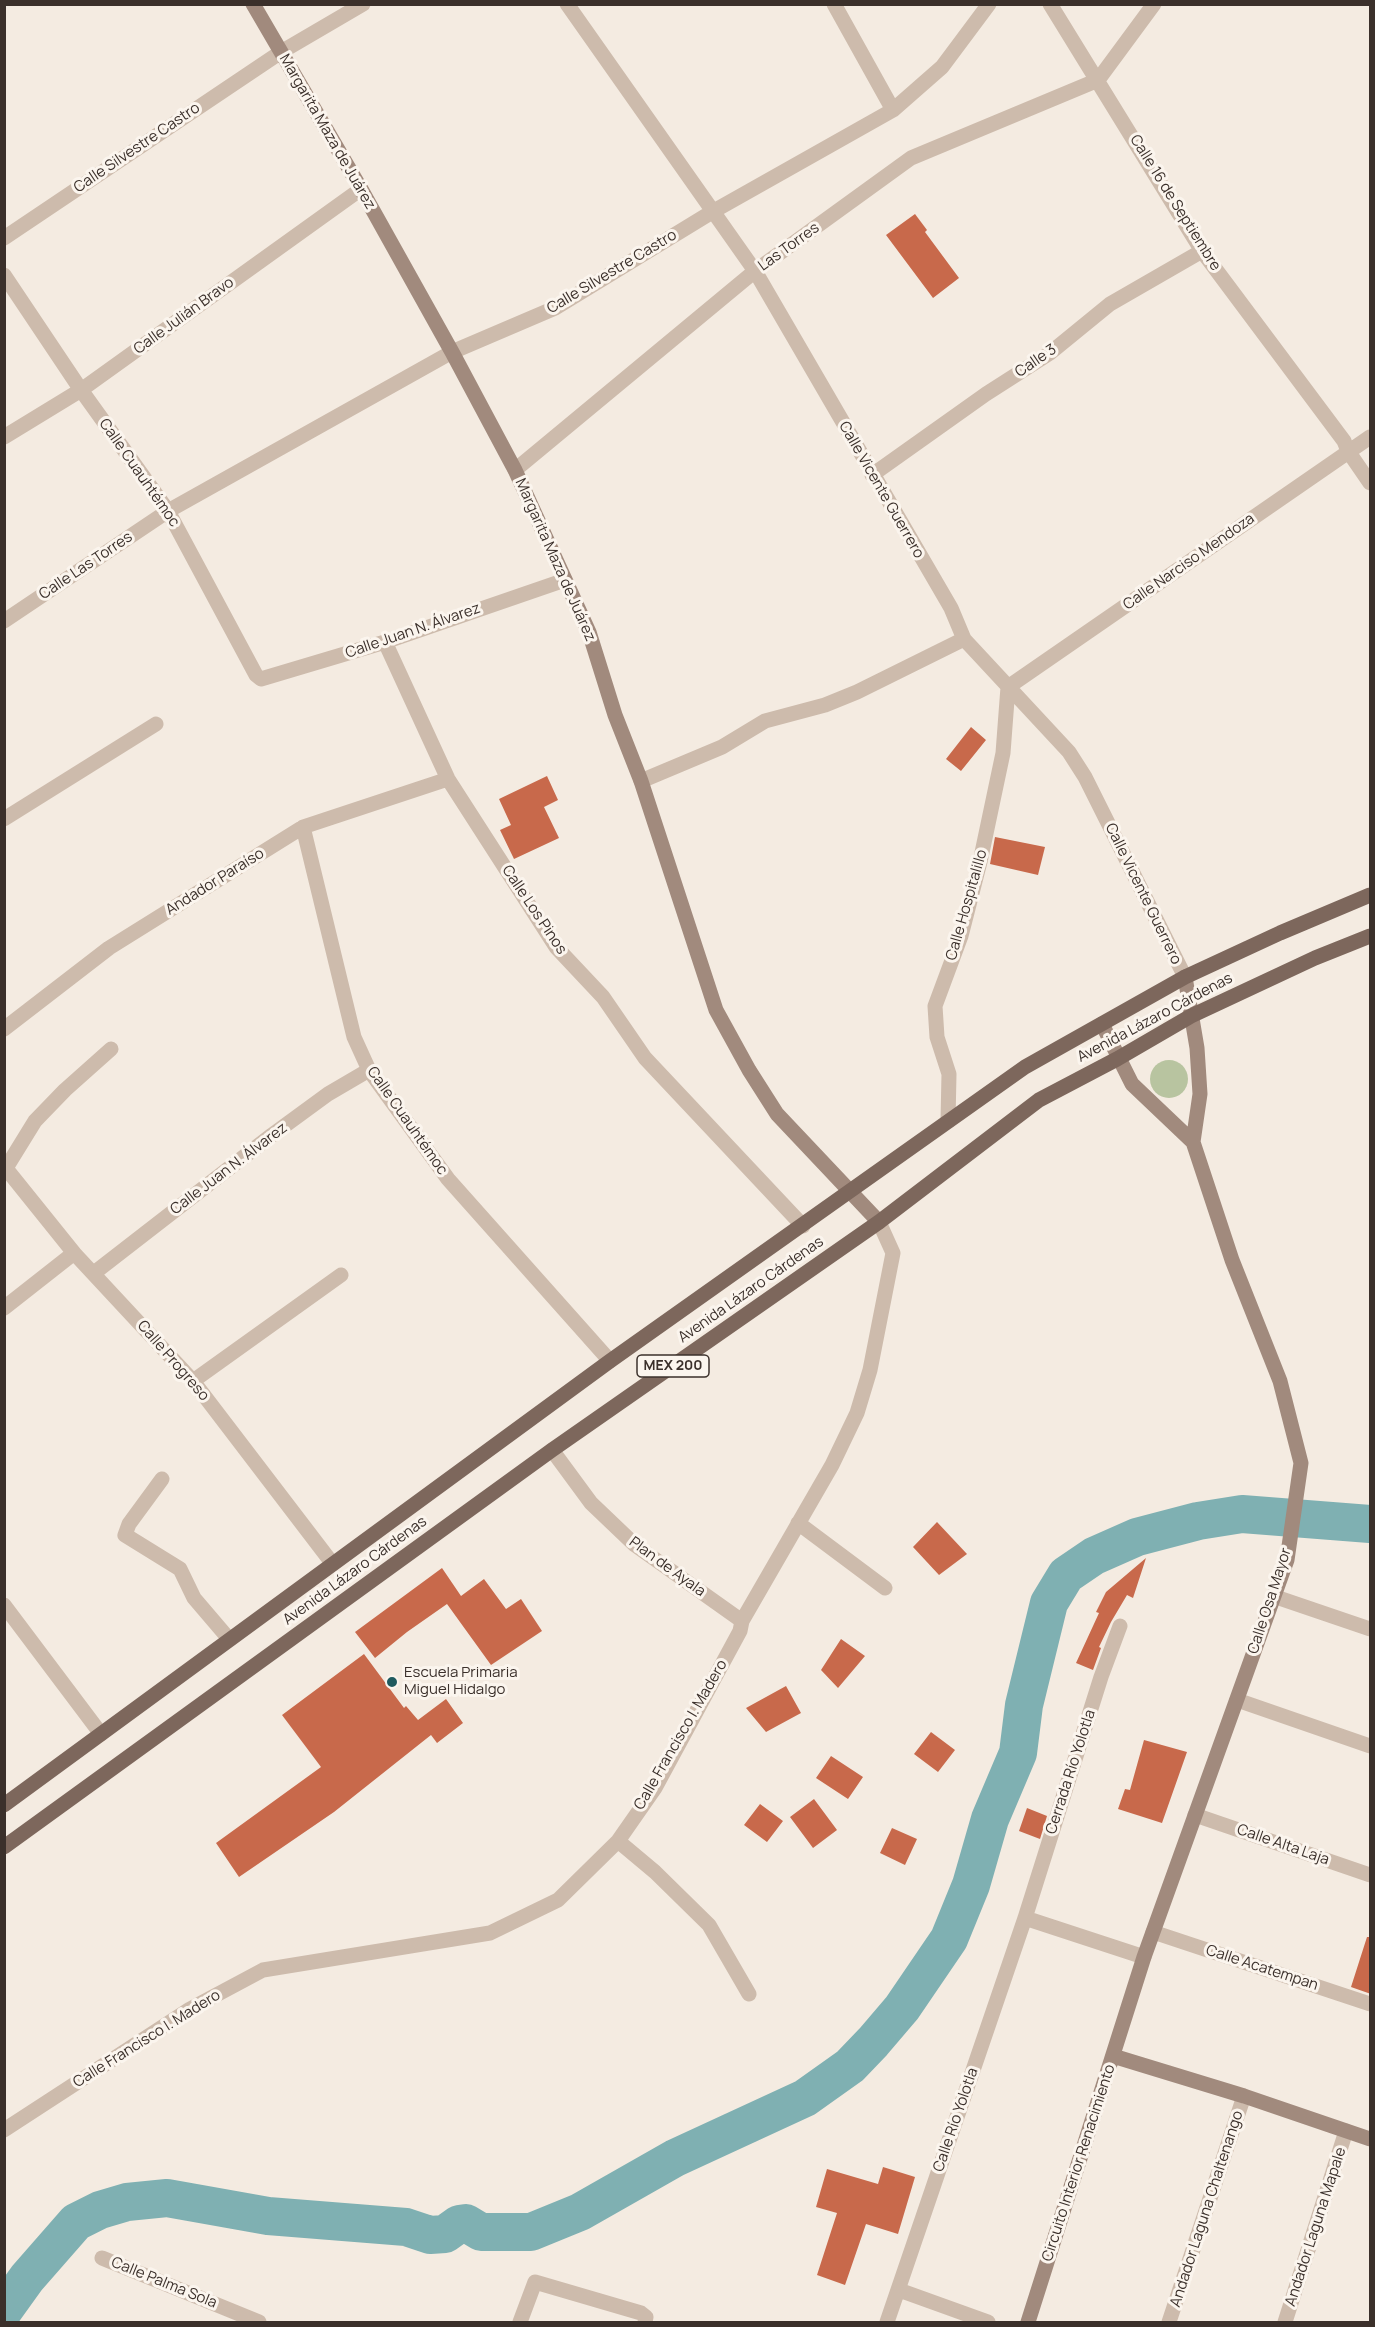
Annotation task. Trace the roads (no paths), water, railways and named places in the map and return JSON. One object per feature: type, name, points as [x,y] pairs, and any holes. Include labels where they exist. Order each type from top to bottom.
[{"type":"main road","name":"Margarita Maza de Juárez","points":[[253,4],[453,352],[515,470],[589,632],[615,715],[641,781],[716,1010],[749,1070],[777,1114],[849,1193],[879,1222]]},
{"type":"main road","name":"Avenida Lázaro Cárdenas","points":[[4,1805],[610,1361],[1025,1067],[1185,977],[1280,933],[1371,895]]},
{"type":"main road","name":"Avenida Lázaro Cárdenas","points":[[4,1847],[552,1450],[879,1222],[1039,1100],[1118,1059],[1191,1016],[1315,958],[1371,936]]},
{"type":"main road","name":"Calle Osa Mayor","points":[[1113,2056],[1144,1957],[1287,1560],[1301,1463],[1280,1381],[1232,1260],[1193,1142],[1200,1094],[1197,1048],[1185,977]]},
{"type":"main road","name":"Calle Osa Mayor","points":[[1102,1024],[1132,1084],[1193,1142]]},
{"type":"main road","name":"Circuito Interior Renacimiento","points":[[1028,2322],[1113,2056],[1371,2139]]},
{"type":"street","name":"Calle Silvestre Castro","points":[[4,238],[281,52],[363,4]]},
{"type":"street","name":"Calle Vicente Guerrero","points":[[567,4],[755,271],[951,608],[964,639],[1069,752],[1085,777],[1185,977]]},
{"type":"street","points":[[834,4],[893,110]]},
{"type":"street","name":"Calle Silvestre Castro","points":[[168,511],[453,352],[555,308],[712,212],[893,110],[942,67],[989,4]]},
{"type":"street","name":"Calle 16 de Septiembre","points":[[1050,4],[1202,251],[1344,441],[1348,451],[1371,483]]},
{"type":"street","points":[[1098,80],[1154,4]]},
{"type":"street","name":"Las Torres","points":[[515,470],[755,271],[911,158],[1098,80]]},
{"type":"street","name":"Calle Julián Bravo","points":[[4,437],[81,390],[361,189]]},
{"type":"street","name":"Calle 3","points":[[872,475],[986,394],[1050,353],[1110,304],[1202,251]]},
{"type":"street","name":"Calle Cuauhtémoc","points":[[4,275],[81,390],[168,511],[256,675],[261,679]]},
{"type":"street","name":"Calle Narciso Mendoza","points":[[1008,687],[1371,437]]},
{"type":"street","name":"Calle Las Torres","points":[[4,621],[168,511]]},
{"type":"street","name":"Calle Juan N. Álvarez","points":[[261,679],[385,642],[565,580]]},
{"type":"street","points":[[641,781],[722,747],[765,721],[825,705],[857,692],[964,639]]},
{"type":"street","name":"Calle Los Pinos","points":[[385,642],[448,779],[556,947],[603,997],[645,1058],[803,1226]]},
{"type":"street","name":"Calle Hospitalillo","points":[[948,1121],[950,1074],[937,1037],[935,1006],[961,936],[980,862],[1003,753],[1008,687]]},
{"type":"street","points":[[4,819],[156,724]]},
{"type":"street","name":"Andador Paraíso","points":[[4,1029],[109,948],[303,827],[448,779]]},
{"type":"street","name":"Calle Cuauhtémoc","points":[[303,827],[354,1037],[369,1071],[448,1179],[610,1361]]},
{"type":"street","points":[[5,1167],[35,1121],[65,1090],[111,1049]]},
{"type":"street","name":"Calle Juan N. Álvarez","points":[[94,1273],[328,1094],[369,1071]]},
{"type":"street","name":"Calle Progreso","points":[[5,1167],[74,1253],[193,1381],[332,1563]]},
{"type":"street","name":"Calle Francisco I. Madero","points":[[4,2130],[190,2009],[263,1970],[490,1933],[558,1900],[618,1842],[655,1788],[740,1631],[742,1621],[832,1465],[858,1413],[870,1370],[893,1253],[879,1222]]},
{"type":"street","points":[[4,1308],[74,1253]]},
{"type":"street","points":[[193,1381],[341,1275]]},
{"type":"street","name":"Plan de Ayala","points":[[552,1450],[591,1503],[635,1545],[742,1621]]},
{"type":"street","points":[[162,1479],[129,1524],[125,1534],[180,1569],[194,1598],[229,1639]]},
{"type":"street","points":[[798,1523],[885,1588]]},
{"type":"street","points":[[1273,1596],[1371,1629]]},
{"type":"street","points":[[4,1605],[101,1734]]},
{"type":"street","name":"Cerrada Río Yolotla","points":[[1025,1918],[1120,1626]]},
{"type":"street","points":[[1237,1700],[1371,1746]]},
{"type":"street","name":"Calle Alta Laja","points":[[1195,1815],[1371,1875]]},
{"type":"street","points":[[618,1842],[655,1872],[709,1925],[749,1994]]},
{"type":"street","points":[[1025,1918],[1144,1957]]},
{"type":"street","name":"Calle Río Yolotla","points":[[887,2322],[1025,1918]]},
{"type":"street","name":"Calle Acatempan","points":[[1153,1932],[1371,2004]]},
{"type":"street","name":"Andador Laguna Chaltenango","points":[[1169,2322],[1244,2097]]},
{"type":"street","name":"Andador Laguna Mapale","points":[[1285,2322],[1346,2131]]},
{"type":"street","name":"Calle Palma Sola","points":[[102,2258],[259,2322]]},
{"type":"street","points":[[519,2322],[535,2282],[646,2320]]},
{"type":"street","points":[[899,2290],[988,2322]]},
{"type":"waterway","points":[[4,2310],[27,2278],[76,2222],[100,2210],[127,2202],[167,2198],[268,2216],[406,2227],[430,2235],[445,2234],[459,2224],[466,2223],[481,2232],[531,2232],[580,2212],[675,2158],[805,2098],[850,2066],[873,2042],[902,2008],[949,1939],[971,1885],[990,1819],[1018,1753],[1024,1705],[1049,1603],[1066,1575],[1094,1556],[1137,1537],[1198,1521],[1242,1514],[1370,1524]]},
{"type":"place","name":"Escuela Primaria Miguel Hidalgo","points":[[392,1682]]}]
